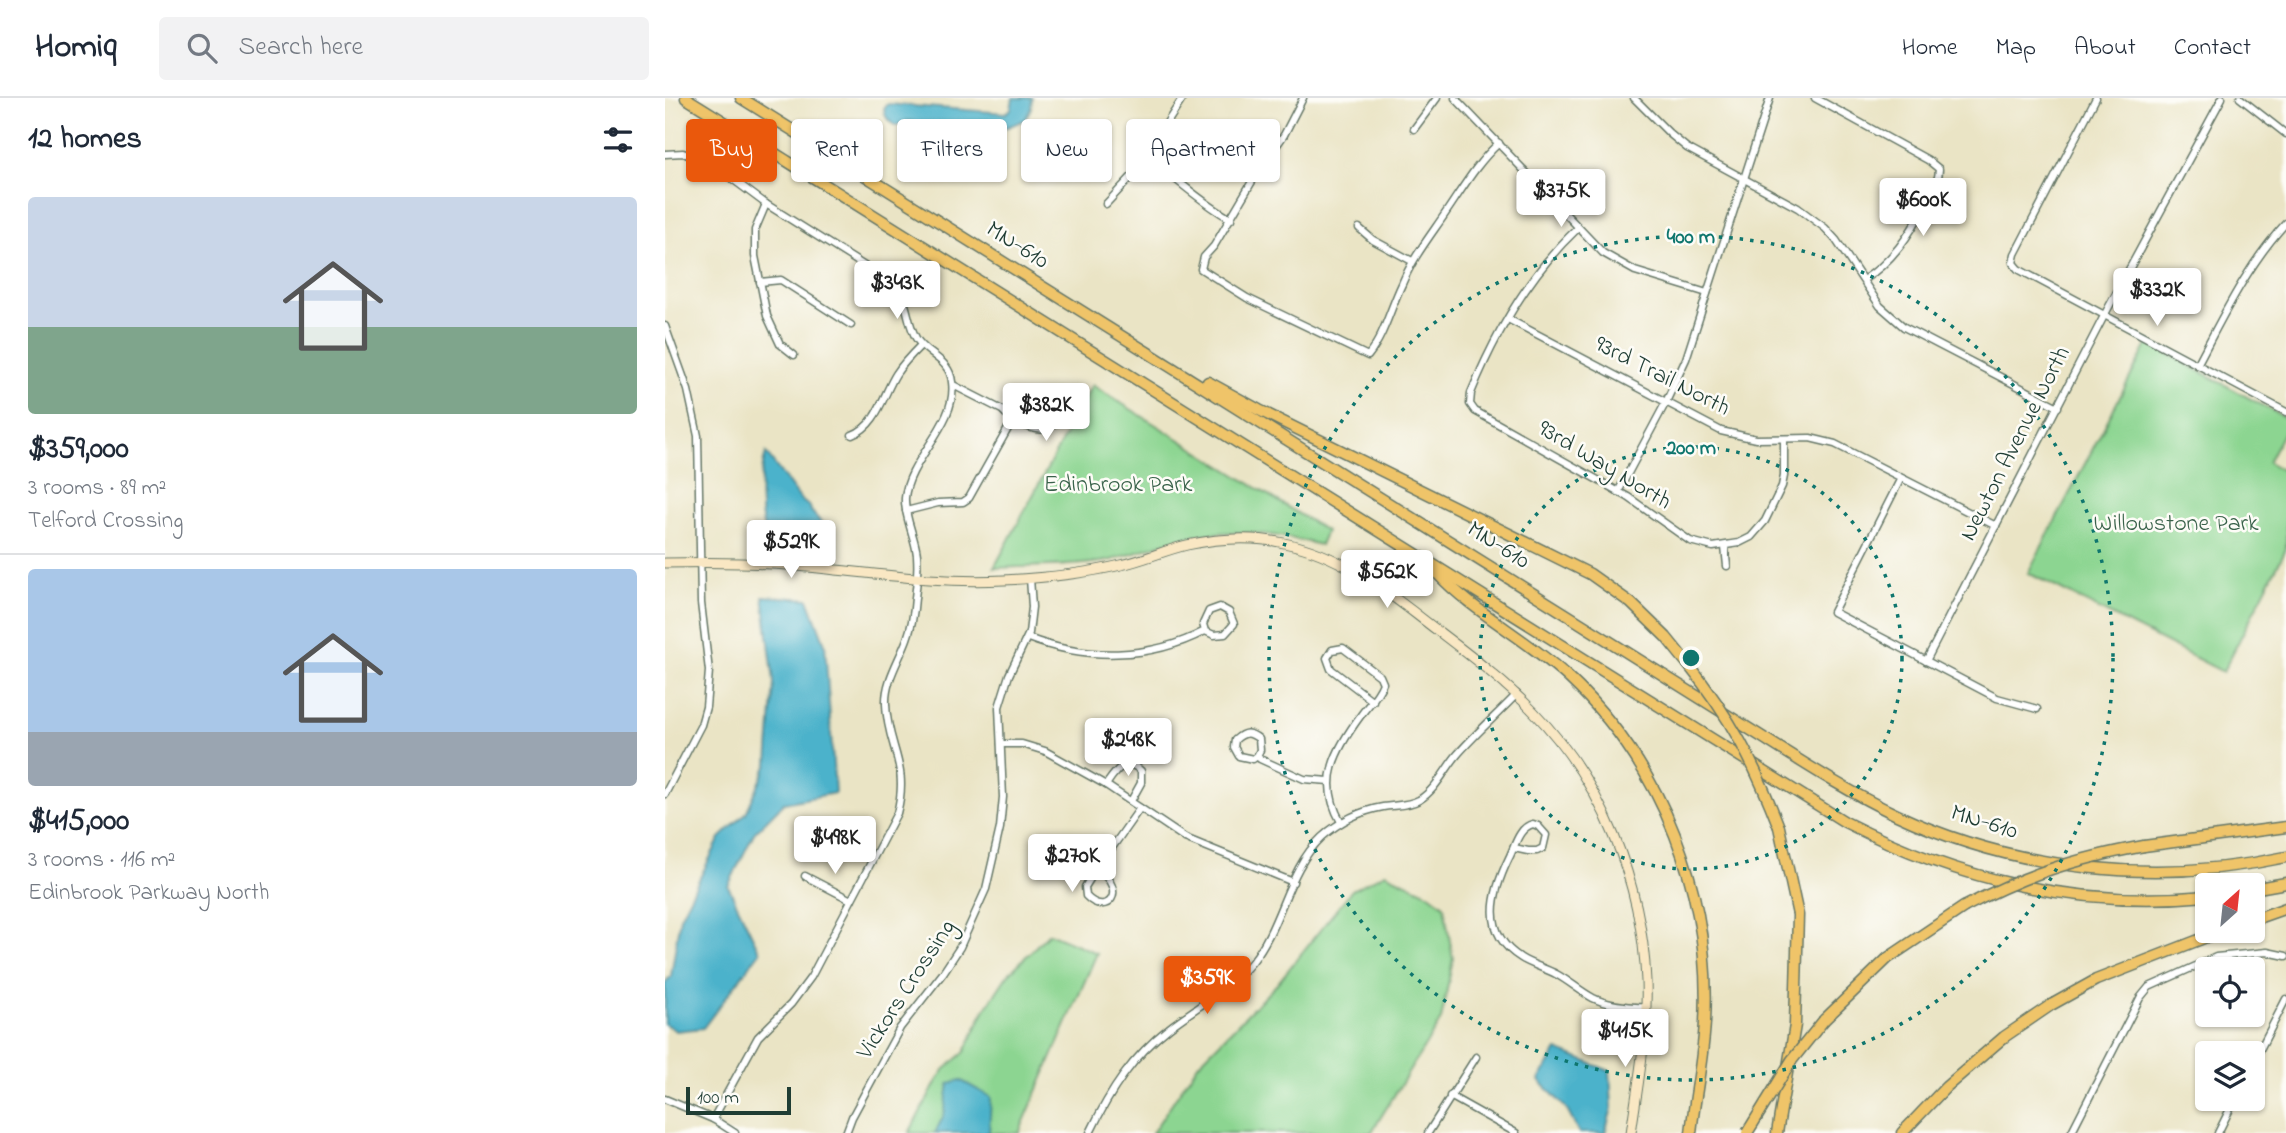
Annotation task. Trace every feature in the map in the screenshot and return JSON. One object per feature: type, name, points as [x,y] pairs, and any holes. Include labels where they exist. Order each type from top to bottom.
[{"type":"highway","name":"MN-610","points":[[686,98],[1807,799],[1880,839],[1979,877],[2036,889],[2124,899],[2195,896]]},
{"type":"highway","name":"MN-610","points":[[741,98],[1770,742],[1843,787],[1899,816],[1967,842],[2004,852],[2103,869],[2199,870],[2286,857]]},
{"type":"highway","points":[[984,250],[1229,394],[1590,574],[1631,603],[1665,637],[1717,699],[1738,733],[1762,781],[1779,827],[1798,915],[1795,1025],[1777,1133]]},
{"type":"highway","points":[[1424,560],[1452,590],[1548,659],[1574,683],[1614,727],[1654,788],[1683,856],[1701,930],[1705,1024],[1691,1133]]},
{"type":"highway","points":[[1747,1133],[1792,1060],[1824,1020],[1888,958],[1964,907],[2043,870],[2092,856],[2144,846],[2286,827]]},
{"type":"highway","points":[[2265,887],[2286,883]]},
{"type":"highway","points":[[2265,915],[2286,908]]},
{"type":"highway","points":[[1902,1133],[1955,1079],[2004,1037],[2051,1004],[2096,979],[2195,941]]},
{"type":"street","points":[[1170,119],[1183,98]]},
{"type":"street","points":[[1303,98],[1290,125],[1257,173],[1215,246],[1204,257],[1201,269],[1247,298],[1369,356],[1388,324],[1412,261],[1465,181],[1499,143]]},
{"type":"street","points":[[1414,129],[1437,98]]},
{"type":"street","points":[[1455,98],[1603,253],[1623,266],[1707,293]]},
{"type":"street","points":[[1635,98],[1655,121],[1687,148],[1798,208],[1825,228],[1880,306],[1904,327],[2058,407]]},
{"type":"street","points":[[1618,492],[1686,359],[1770,98]]},
{"type":"street","points":[[1815,98],[1928,160],[1939,169],[1936,184],[1907,238],[1884,264],[1863,280]]},
{"type":"street","points":[[2096,98],[2013,262],[2018,269],[2286,412]]},
{"type":"street","name":"Newton Avenue North","points":[[1926,661],[2105,314],[2222,98]]},
{"type":"street","points":[[2240,98],[2286,134]]},
{"type":"street","points":[[665,154],[683,153],[711,163],[766,204],[897,288],[906,304],[916,337],[946,366],[953,385],[948,411],[910,481],[905,501],[917,555],[917,580],[910,629],[886,696],[888,718],[901,771],[900,800],[891,826],[811,977],[791,1004],[758,1037],[713,1119]]},
{"type":"street","points":[[1106,204],[1127,182]]},
{"type":"street","points":[[1180,182],[1201,201],[1231,219]]},
{"type":"street","points":[[766,204],[755,230],[755,256],[767,316],[780,344],[794,355]]},
{"type":"street","points":[[2197,365],[2239,288],[2262,252],[2286,223]]},
{"type":"street","points":[[1359,228],[1373,240],[1412,261]]},
{"type":"street","points":[[1508,319],[1536,273],[1578,228]]},
{"type":"street","points":[[760,282],[781,281],[851,324]]},
{"type":"street","name":"93rd Trail North","points":[[1508,319],[1721,431],[1756,439],[1810,438],[1835,443],[1996,526]]},
{"type":"street","name":"93rd Way North","points":[[1508,319],[1473,387],[1470,404],[1475,411],[1618,492],[1690,541],[1703,546],[1725,547]]},
{"type":"street","points":[[665,326],[688,390],[698,436],[702,627],[709,671],[701,725],[665,794]]},
{"type":"street","points":[[852,435],[871,421],[895,376],[922,345]]},
{"type":"street","points":[[953,385],[1003,410],[1011,421],[1042,430],[1051,429],[1069,411]]},
{"type":"street","points":[[906,511],[938,503],[963,502],[969,498],[1011,421]]},
{"type":"street","points":[[1727,566],[1725,547],[1751,537],[1765,521],[1782,486],[1784,439]]},
{"type":"street","points":[[1902,478],[1833,612],[1997,698],[2037,709]]},
{"type":"street","points":[[665,563],[796,566],[917,580],[978,581],[1105,569],[1199,542],[1236,538],[1283,542],[1325,555],[1365,576],[1517,694],[1552,732],[1599,804],[1618,844],[1632,887],[1641,929],[1646,1007],[1631,1133]]},
{"type":"street","name":"Vickors Crossing","points":[[846,1133],[900,1028],[960,947],[986,890],[1000,828],[1003,797],[999,707],[1003,690],[1028,638],[1032,607],[1030,578]]},
{"type":"street","points":[[1028,638],[1059,648],[1106,654],[1153,650],[1205,631],[1214,635],[1225,634],[1234,624],[1232,616],[1224,608],[1214,608],[1205,617],[1205,631]]},
{"type":"street","points":[[1341,822],[1333,805],[1329,781],[1335,758],[1350,731],[1373,701],[1383,683],[1380,676],[1343,648],[1332,650],[1327,658],[1331,669],[1373,701]]},
{"type":"street","points":[[1090,1133],[1111,1092],[1136,1058],[1253,961],[1314,846],[1341,822],[1371,809],[1411,803],[1426,795],[1458,754],[1517,694]]},
{"type":"street","points":[[1245,733],[1254,735],[1260,744],[1257,756],[1253,759],[1239,756],[1234,747],[1235,740],[1245,733]]},
{"type":"street","points":[[1001,744],[1022,744],[1045,751],[1106,785],[1185,838],[1293,882]]},
{"type":"street","points":[[1257,756],[1304,779],[1329,781]]},
{"type":"street","points":[[1106,785],[1118,767],[1129,763],[1136,766],[1142,777],[1131,801]]},
{"type":"street","points":[[1097,869],[1108,877],[1114,891],[1108,902],[1099,905],[1086,896],[1085,887],[1097,869],[1140,808]]},
{"type":"street","points":[[1514,848],[1537,851],[1543,848],[1546,835],[1538,826],[1528,825],[1520,834],[1499,879],[1493,905],[1497,930],[1504,942],[1524,960],[1551,971],[1593,998],[1609,1004],[1646,1007]]},
{"type":"street","points":[[805,876],[851,901]]},
{"type":"street","points":[[2071,1133],[2140,998],[2149,987],[2216,957],[2267,952],[2286,956]]},
{"type":"street","points":[[2264,1041],[2286,999]]},
{"type":"street","points":[[1428,1133],[1476,1058]]},
{"type":"street","points":[[1450,1096],[1515,1133]]},
{"type":"street","points":[[665,1099],[713,1119],[735,1133]]},
{"type":"street","points":[[2218,1133],[2229,1111]]},
{"type":"green space","name":"Willowstone Park","points":[[2148,343],[2286,418],[2286,428],[2268,462],[2286,472],[2286,549],[2223,672],[2028,573]]},
{"type":"green space","name":"Edinbrook Park","points":[[1092,385],[1326,531],[1320,545],[1266,534],[1215,533],[1178,539],[1101,562],[994,568]]},
{"type":"green space","points":[[1385,873],[1428,893],[1444,905],[1453,959],[1441,1020],[1371,1133],[1152,1133],[1199,1063],[1276,985],[1352,890]]},
{"type":"green space","points":[[1049,933],[1097,953],[1019,1133],[909,1133],[945,1069],[965,1052],[984,1011],[1007,976]]},
{"type":"water","points":[[1013,98],[1032,98],[1026,119],[1007,127],[1007,119],[897,119],[896,126],[887,119],[884,112],[888,104],[1006,113],[1011,109]]},
{"type":"water","points":[[766,453],[801,500],[833,536],[836,545],[766,539],[760,496]]},
{"type":"water","points":[[763,596],[808,599],[825,644],[835,793],[784,803],[754,833],[728,886],[760,952],[703,1028],[676,1031],[665,1024],[665,983],[671,976],[680,917],[720,838],[746,813],[768,764],[774,682]]},
{"type":"water","points":[[1557,1050],[1610,1071],[1612,1108],[1605,1133],[1579,1133],[1566,1108],[1539,1080]]},
{"type":"water","points":[[960,1080],[991,1097],[989,1133],[935,1133],[944,1115],[949,1084]]}]
